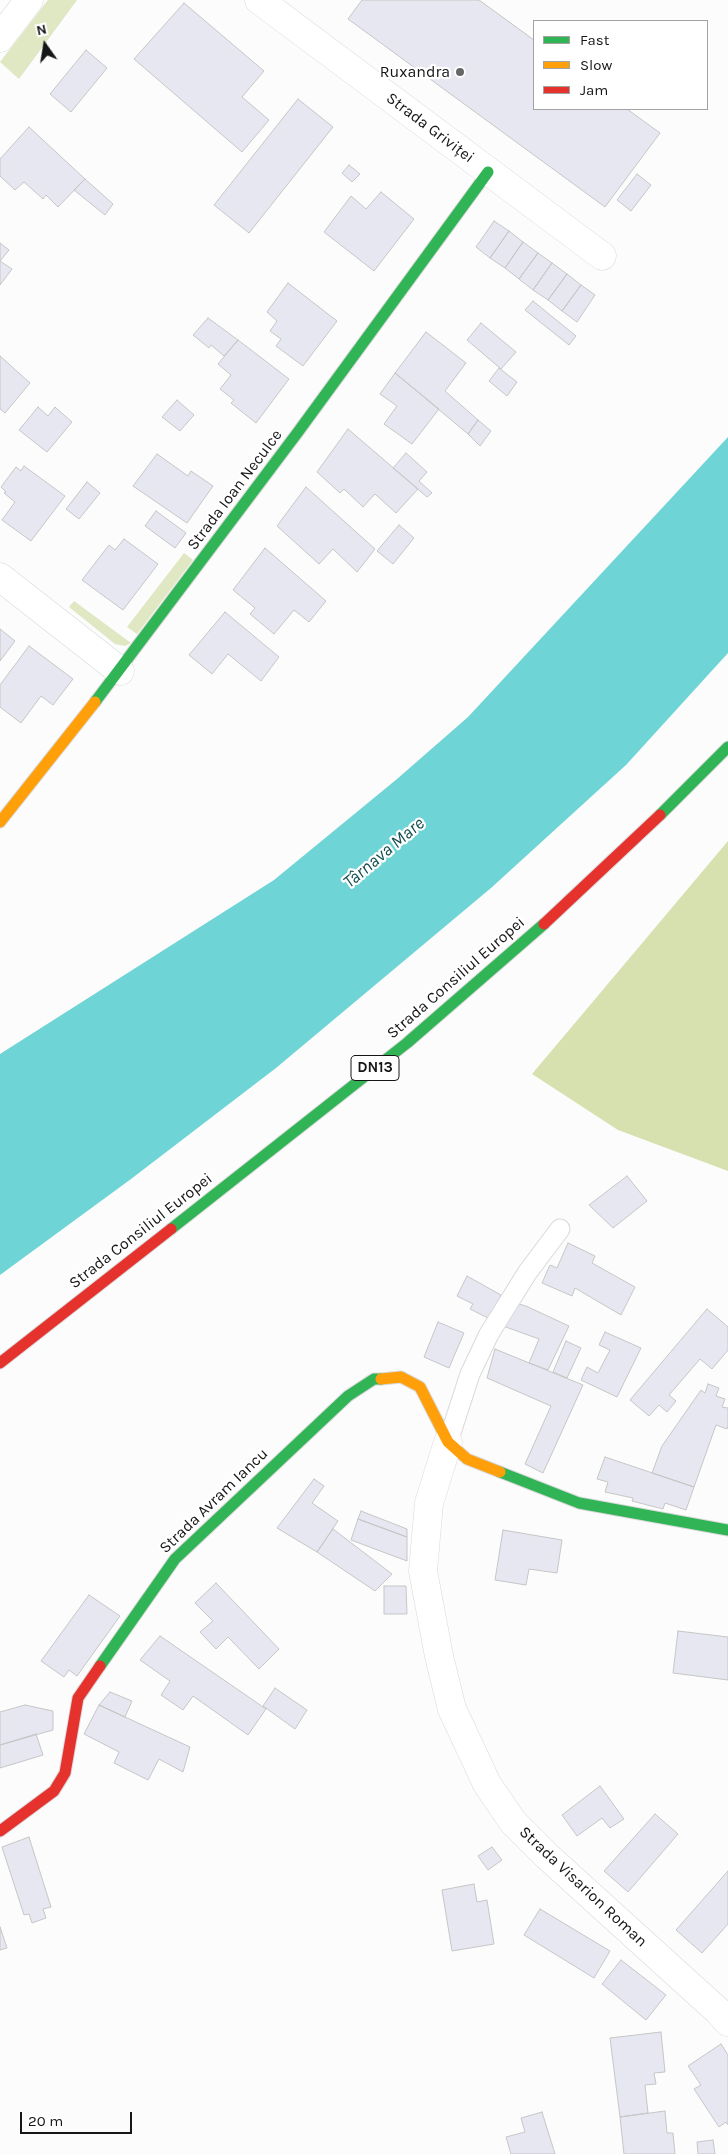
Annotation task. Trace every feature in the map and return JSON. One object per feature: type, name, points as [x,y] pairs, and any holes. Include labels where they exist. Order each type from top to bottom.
[{"type":"main road","name":"Strada Ioan Neculce","points":[[0,822],[120,670],[304,424],[488,172]]},
{"type":"main road","name":"Strada Consiliul Europei","points":[[0,1363],[407,1043],[550,918],[684,792],[728,747]]},
{"type":"main road","name":"Strada Avram Iancu","points":[[0,1830],[54,1791],[65,1773],[78,1698],[175,1559],[348,1396],[374,1379],[401,1377],[420,1387],[448,1442]]},
{"type":"main road","points":[[448,1442],[467,1458],[579,1503],[728,1530]]},
{"type":"street","points":[[0,38],[29,0]]},
{"type":"street","name":"Strada Griviței","points":[[259,0],[602,256]]},
{"type":"street","points":[[0,577],[120,670]]},
{"type":"street","name":"Strada Visarion Roman","points":[[448,1442],[429,1503],[422,1571],[438,1656],[452,1709],[487,1784],[513,1822],[547,1856],[728,2022]]},
{"type":"lane","points":[[448,1442],[470,1374],[489,1334],[527,1273],[560,1228]]},
{"type":"green space","points":[[48,0],[77,0],[19,79],[0,62]]},
{"type":"green space","points":[[184,553],[193,560],[137,634],[127,627]]},
{"type":"green space","points":[[74,601],[131,643],[125,646],[115,644],[69,607]]},
{"type":"green space","points":[[728,841],[728,1171],[618,1130],[532,1074]]},
{"type":"water","name":"Târnava Mare","points":[[728,437],[728,653],[626,765],[491,888],[276,1068],[131,1179],[0,1275],[0,1054],[274,880],[397,779],[468,717]]},
{"type":"building","points":[[362,0],[479,0],[533,39],[533,110],[628,110],[660,133],[605,207],[348,19]]},
{"type":"building","points":[[184,3],[264,71],[242,97],[269,120],[242,152],[134,59]]},
{"type":"building","points":[[86,50],[107,68],[71,112],[50,94]]},
{"type":"building","points":[[298,99],[333,127],[249,233],[214,205]]},
{"type":"building","points":[[29,127],[85,179],[58,207],[46,195],[43,199],[24,182],[15,190],[0,176],[0,159]]},
{"type":"building","points":[[349,165],[360,174],[352,182],[342,173]]},
{"type":"building","points":[[637,174],[651,185],[631,211],[617,200]]},
{"type":"building","points":[[85,179],[113,204],[105,215],[74,190]]},
{"type":"building","points":[[381,192],[414,219],[374,271],[324,232],[351,196],[366,209]]},
{"type":"building","points":[[494,221],[509,231],[490,258],[476,247]]},
{"type":"building","points":[[509,231],[523,242],[505,268],[490,258]]},
{"type":"building","points":[[523,242],[538,253],[519,279],[505,268]]},
{"type":"building","points":[[0,243],[9,250],[0,261]]},
{"type":"building","points":[[538,253],[552,263],[533,290],[519,279]]},
{"type":"building","points":[[0,261],[12,269],[0,285]]},
{"type":"building","points":[[552,263],[567,274],[548,300],[533,290]]},
{"type":"building","points":[[567,274],[581,285],[562,311],[548,300]]},
{"type":"building","points":[[288,283],[337,321],[303,366],[276,346],[281,339],[270,331],[277,321],[267,312]]},
{"type":"building","points":[[581,285],[595,295],[577,322],[562,311]]},
{"type":"building","points":[[533,301],[576,336],[569,345],[525,310]]},
{"type":"building","points":[[208,318],[238,340],[224,356],[211,345],[209,348],[193,335]]},
{"type":"building","points":[[481,323],[516,352],[501,369],[467,340]]},
{"type":"building","points":[[426,332],[466,363],[445,391],[478,420],[468,434],[395,373]]},
{"type":"building","points":[[238,340],[289,379],[256,423],[231,403],[234,400],[220,389],[231,375],[218,364]]},
{"type":"building","points":[[0,356],[30,383],[5,413],[0,409]]},
{"type":"building","points":[[499,368],[517,382],[507,396],[489,381]]},
{"type":"building","points":[[395,373],[439,409],[412,444],[384,424],[397,406],[380,394]]},
{"type":"building","points":[[177,400],[194,415],[180,431],[162,417]]},
{"type":"building","points":[[38,407],[48,416],[55,407],[72,422],[47,452],[19,430]]},
{"type":"building","points":[[478,420],[491,431],[480,446],[468,434]]},
{"type":"building","points":[[348,429],[418,489],[396,513],[375,494],[363,507],[344,489],[340,493],[317,472]]},
{"type":"building","points":[[406,453],[427,472],[419,481],[432,493],[427,497],[393,468]]},
{"type":"building","points":[[157,454],[188,476],[191,471],[213,486],[187,523],[133,486]]},
{"type":"building","points":[[24,466],[65,496],[31,541],[2,520],[15,502],[4,493],[6,492],[1,487],[16,467],[21,471]]},
{"type":"building","points":[[87,482],[100,493],[79,519],[66,509]]},
{"type":"building","points":[[306,487],[375,549],[357,572],[333,549],[319,564],[277,526]]},
{"type":"building","points":[[156,511],[186,533],[175,548],[145,526]]},
{"type":"building","points":[[399,525],[414,538],[393,564],[377,551]]},
{"type":"building","points":[[124,539],[158,564],[123,610],[82,580],[109,545],[115,550]]},
{"type":"building","points":[[265,548],[326,601],[309,622],[294,610],[274,634],[250,614],[255,608],[233,590]]},
{"type":"building","points":[[225,612],[279,657],[261,681],[228,654],[212,674],[189,655]]},
{"type":"building","points":[[0,629],[15,641],[0,661]]},
{"type":"building","points":[[29,646],[73,679],[53,705],[41,696],[21,723],[0,707],[0,685]]},
{"type":"building","points":[[627,1176],[647,1201],[613,1228],[589,1205]]},
{"type":"building","points":[[568,1243],[595,1256],[592,1263],[635,1287],[621,1315],[575,1288],[572,1296],[542,1283],[550,1265],[557,1268]]},
{"type":"building","points":[[467,1276],[501,1295],[490,1319],[470,1309],[473,1304],[457,1296]]},
{"type":"building","points":[[515,1303],[526,1306],[569,1326],[548,1370],[529,1363],[539,1339],[503,1326]]},
{"type":"building","points":[[707,1309],[728,1327],[728,1350],[712,1369],[700,1359],[669,1395],[676,1401],[667,1412],[659,1405],[649,1416],[630,1400]]},
{"type":"building","points":[[438,1322],[464,1333],[449,1368],[424,1357]]},
{"type":"building","points":[[605,1332],[641,1348],[617,1397],[581,1380],[587,1367],[598,1373],[610,1350],[599,1345]]},
{"type":"building","points":[[566,1341],[581,1348],[567,1378],[553,1372]]},
{"type":"building","points":[[495,1349],[583,1385],[543,1473],[525,1464],[551,1406],[487,1378]]},
{"type":"building","points":[[708,1384],[719,1388],[716,1396],[725,1399],[722,1407],[728,1408],[728,1426],[727,1429],[716,1425],[694,1487],[652,1473],[662,1446],[701,1390],[705,1393]]},
{"type":"building","points":[[605,1457],[694,1487],[686,1510],[665,1503],[663,1509],[632,1501],[633,1498],[605,1492],[608,1482],[597,1479]]},
{"type":"building","points":[[314,1479],[324,1486],[312,1503],[338,1521],[317,1552],[277,1528]]},
{"type":"building","points":[[361,1511],[407,1529],[407,1537],[358,1519]]},
{"type":"building","points":[[358,1519],[407,1537],[407,1561],[351,1540]]},
{"type":"building","points":[[333,1529],[392,1574],[375,1591],[317,1552]]},
{"type":"building","points":[[503,1530],[562,1540],[557,1573],[529,1569],[526,1585],[495,1580]]},
{"type":"building","points":[[216,1583],[279,1649],[259,1669],[228,1637],[216,1649],[200,1632],[213,1621],[195,1603]]},
{"type":"building","points":[[384,1586],[406,1586],[407,1614],[384,1614]]},
{"type":"building","points":[[89,1595],[120,1616],[77,1676],[69,1670],[64,1677],[41,1661]]},
{"type":"building","points":[[678,1631],[728,1637],[728,1680],[673,1673]]},
{"type":"building","points":[[160,1636],[266,1709],[248,1735],[193,1696],[183,1710],[161,1695],[170,1681],[140,1660]]},
{"type":"building","points":[[275,1688],[307,1710],[295,1729],[263,1706]]},
{"type":"building","points":[[110,1692],[132,1701],[125,1717],[99,1705]]},
{"type":"building","points":[[25,1705],[53,1711],[53,1730],[0,1745],[0,1712]]},
{"type":"building","points":[[99,1705],[190,1747],[183,1772],[159,1759],[148,1780],[114,1763],[119,1752],[84,1734]]},
{"type":"building","points":[[36,1734],[43,1755],[0,1768],[0,1745]]},
{"type":"building","points":[[600,1786],[624,1819],[610,1828],[602,1818],[577,1836],[562,1815]]},
{"type":"building","points":[[655,1814],[678,1834],[628,1892],[604,1871]]},
{"type":"building","points":[[29,1837],[51,1907],[43,1909],[46,1918],[32,1923],[29,1914],[24,1915],[2,1847]]},
{"type":"building","points":[[492,1847],[502,1860],[488,1870],[478,1856]]},
{"type":"building","points":[[728,1871],[728,1924],[702,1953],[676,1930]]},
{"type":"building","points":[[474,1884],[477,1902],[487,1900],[494,1944],[452,1951],[442,1890]]},
{"type":"building","points":[[540,1909],[610,1951],[594,1978],[524,1935]]},
{"type":"building","points":[[0,1927],[7,1948],[0,1950]]},
{"type":"building","points":[[621,1960],[666,1995],[646,2020],[602,1984]]},
{"type":"building","points":[[661,2032],[665,2072],[654,2073],[656,2084],[645,2085],[648,2113],[620,2117],[610,2038]]},
{"type":"building","points":[[721,2044],[728,2055],[728,2125],[726,2122],[719,2127],[694,2089],[701,2085],[688,2066]]},
{"type":"building","points":[[665,2111],[667,2133],[673,2133],[675,2154],[624,2154],[620,2117]]},
{"type":"building","points":[[542,2112],[555,2154],[511,2154],[506,2137],[525,2132],[521,2118]]},
{"type":"building","points":[[713,2140],[715,2154],[698,2154],[697,2142]]},
{"type":"traffic: fast","points":[[95,702],[298,432],[488,172]]},
{"type":"traffic: fast","points":[[660,815],[728,747]]},
{"type":"traffic: fast","points":[[171,1229],[407,1043],[544,924]]},
{"type":"traffic: fast","points":[[100,1666],[175,1559],[348,1396],[374,1379],[381,1379]]},
{"type":"traffic: fast","points":[[500,1472],[579,1503],[728,1530]]},
{"type":"traffic: slow","points":[[0,822],[95,702]]},
{"type":"traffic: slow","points":[[381,1379],[401,1377],[420,1387],[448,1442],[467,1459],[500,1472]]},
{"type":"traffic: jam","points":[[544,924],[660,815]]},
{"type":"traffic: jam","points":[[0,1363],[171,1229]]},
{"type":"traffic: jam","points":[[0,1831],[54,1791],[65,1773],[78,1698],[100,1666]]},
{"type":"place","name":"Ruxandra","points":[[460,72]]}]
